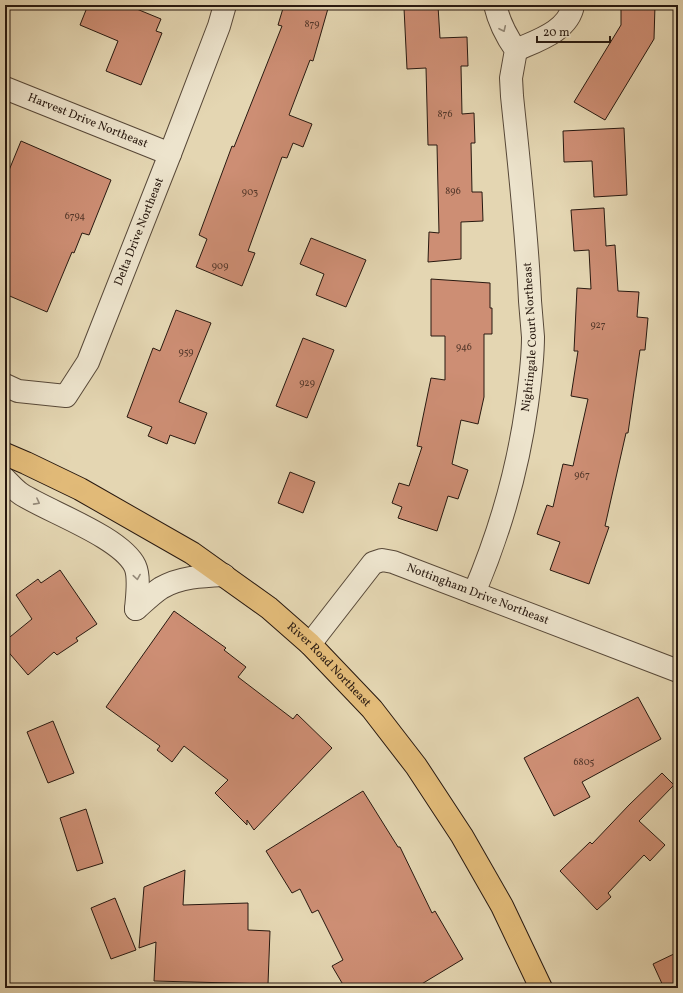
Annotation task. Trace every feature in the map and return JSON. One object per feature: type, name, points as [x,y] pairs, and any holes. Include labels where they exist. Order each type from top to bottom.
[{"type":"main road","name":"River Road Northeast","points":[[5,454],[26,462],[86,492],[192,553],[269,608],[310,644],[372,709],[416,766],[462,836],[498,900],[541,988]]},
{"type":"street","name":"Delta Drive Northeast","points":[[5,385],[18,391],[66,396],[88,362],[170,154],[219,26],[225,5]]},
{"type":"street","points":[[495,5],[502,28],[516,50],[560,28],[572,13],[573,5]]},
{"type":"street","name":"Nightingale Court Northeast","points":[[474,593],[504,512],[516,468],[530,381],[533,338],[529,261],[511,90],[511,78],[516,50]]},
{"type":"street","name":"Harvest Drive Northeast","points":[[5,88],[170,154]]},
{"type":"street","points":[[5,480],[20,493],[102,536],[122,550],[135,566],[138,583],[136,608],[160,589],[176,581],[198,576],[224,575]]},
{"type":"street","name":"Nottingham Drive Northeast","points":[[310,644],[372,563],[382,560],[393,562],[678,671]]},
{"type":"building","points":[[88,5],[127,5],[161,19],[156,31],[162,33],[141,85],[106,71],[118,41],[80,25]]},
{"type":"building","points":[[284,5],[329,5],[313,61],[310,60],[289,115],[312,124],[303,147],[293,143],[287,158],[282,157],[248,251],[255,253],[242,286],[196,267],[207,239],[199,235],[232,146],[234,147],[282,26],[278,25]]},
{"type":"building","points":[[621,5],[655,5],[654,39],[605,120],[574,102],[621,25]]},
{"type":"building","points":[[438,6],[440,38],[467,37],[468,66],[461,66],[462,114],[474,113],[475,143],[471,143],[472,192],[482,192],[483,221],[461,222],[461,259],[428,262],[429,232],[439,233],[437,145],[428,145],[426,68],[407,69],[404,8]]},
{"type":"building","points":[[624,128],[627,195],[594,197],[592,161],[564,162],[563,131]]},
{"type":"building","points":[[21,141],[111,180],[89,235],[82,233],[74,253],[72,252],[47,312],[5,294],[5,180]]},
{"type":"building","points":[[604,208],[606,246],[615,245],[618,291],[639,292],[637,317],[648,318],[645,350],[640,350],[628,433],[626,433],[605,526],[609,527],[589,584],[550,570],[560,542],[537,534],[547,505],[553,507],[563,464],[573,466],[588,399],[571,396],[578,351],[574,351],[577,288],[591,289],[589,250],[574,251],[571,210]]},
{"type":"building","points":[[311,238],[366,260],[346,307],[316,295],[324,274],[300,264]]},
{"type":"building","points":[[431,279],[490,283],[490,308],[492,308],[492,334],[484,334],[484,397],[478,424],[461,420],[452,464],[468,470],[458,499],[448,496],[437,531],[398,518],[402,507],[392,503],[399,483],[409,486],[422,447],[417,446],[431,378],[445,380],[445,336],[431,336]]},
{"type":"building","points":[[176,310],[211,323],[179,402],[207,413],[195,444],[170,435],[167,444],[148,436],[152,427],[127,417],[153,348],[160,351]]},
{"type":"building","points":[[303,338],[334,350],[307,418],[276,406]]},
{"type":"building","points":[[290,472],[315,482],[303,513],[278,503]]},
{"type":"building","points":[[60,570],[97,624],[76,638],[78,641],[57,655],[54,652],[28,675],[5,648],[5,641],[32,619],[16,595],[38,579],[41,583]]},
{"type":"building","points":[[174,611],[226,648],[224,650],[246,667],[238,677],[293,719],[297,714],[332,748],[254,830],[247,820],[247,825],[215,793],[228,780],[184,746],[172,762],[157,750],[160,746],[106,707]]},
{"type":"building","points":[[638,697],[661,739],[582,782],[590,797],[554,816],[524,758]]},
{"type":"building","points":[[53,721],[74,773],[48,783],[27,732]]},
{"type":"building","points":[[662,773],[674,785],[639,821],[665,845],[650,861],[644,855],[608,893],[611,897],[597,910],[560,871],[590,842],[592,844]]},
{"type":"building","points":[[363,791],[398,847],[400,847],[432,913],[435,911],[463,959],[415,988],[345,988],[332,966],[343,960],[318,910],[312,913],[300,889],[292,893],[266,851]]},
{"type":"building","points":[[86,809],[103,863],[77,871],[60,818]]},
{"type":"building","points":[[185,870],[183,905],[248,903],[248,930],[270,931],[268,984],[154,981],[156,942],[139,948],[144,887]]},
{"type":"building","points":[[115,898],[136,950],[111,959],[91,908]]},
{"type":"building","points":[[678,952],[678,988],[664,988],[653,964]]}]
